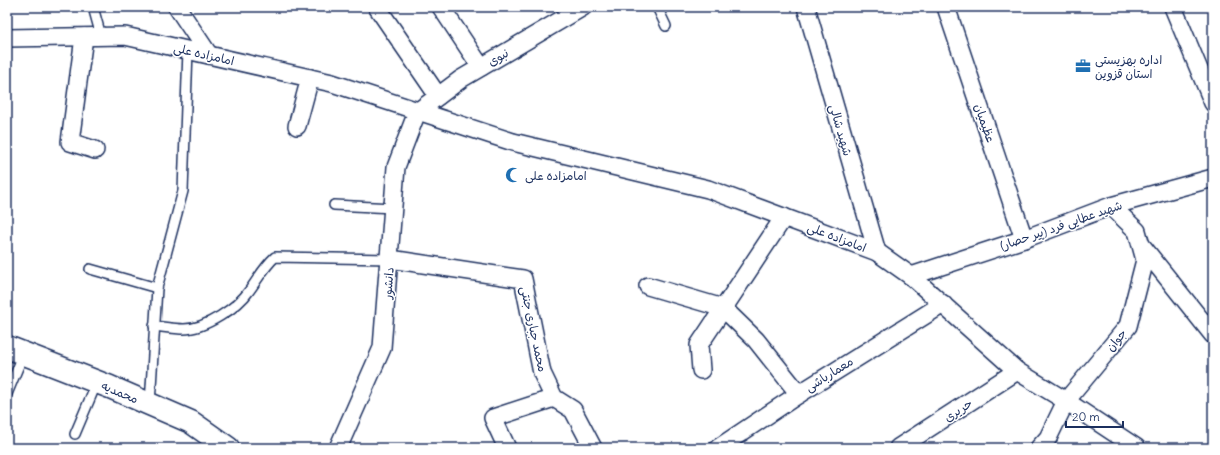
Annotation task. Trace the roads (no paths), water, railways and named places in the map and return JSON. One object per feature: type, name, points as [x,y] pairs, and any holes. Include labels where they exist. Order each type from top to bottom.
[{"type":"street","points":[[178,7],[209,55]]},
{"type":"street","points":[[377,7],[438,96]]},
{"type":"street","points":[[441,7],[481,67]]},
{"type":"street","name":"نبوی","points":[[417,112],[481,67],[583,7]]},
{"type":"street","name":"شهید شالی","points":[[806,7],[877,252]]},
{"type":"street","name":"عظیمیان","points":[[946,7],[1024,239]]},
{"type":"street","points":[[1173,7],[1213,103]]},
{"type":"street","points":[[93,36],[70,142],[95,150]]},
{"type":"street","name":"امامزاده علی","points":[[7,38],[125,36],[332,83],[417,112],[558,154],[708,189],[877,252],[911,276],[1017,371],[1066,401],[1137,448]]},
{"type":"street","points":[[297,126],[310,78]]},
{"type":"street","name":"دانشور","points":[[338,448],[382,348],[396,167],[417,112]]},
{"type":"street","name":"شهید عطایی فرد (پیر حصار)","points":[[911,276],[1024,239],[1111,206],[1213,178]]},
{"type":"street","name":"جوان","points":[[1048,445],[1066,401],[1128,326],[1145,260],[1137,231],[1111,206]]},
{"type":"street","points":[[701,370],[699,345],[784,217]]},
{"type":"street","name":"جوان","points":[[1140,244],[1213,335]]},
{"type":"street","name":"محمد جباری جنتی","points":[[390,259],[523,279],[542,373],[554,398]]},
{"type":"street","points":[[648,286],[723,308],[756,340],[799,394]]},
{"type":"street","name":"معمارباشی","points":[[718,448],[799,394],[943,304]]},
{"type":"street","name":"محمدیه","points":[[16,350],[97,382],[191,422],[228,448]]},
{"type":"street","name":"حریری","points":[[898,448],[1017,371]]},
{"type":"street","points":[[506,448],[493,418],[554,398],[573,410],[593,448]]},
{"type":"lane","points":[[93,7],[93,36]]},
{"type":"lane","points":[[657,7],[666,26]]},
{"type":"lane","points":[[150,404],[157,288],[183,191],[188,50]]},
{"type":"lane","points":[[334,205],[393,208]]},
{"type":"lane","points":[[154,326],[186,329],[204,324],[226,313],[248,293],[266,265],[275,257],[390,259]]},
{"type":"lane","points":[[90,269],[157,288]]},
{"type":"lane","points":[[7,394],[16,350]]},
{"type":"lane","points":[[75,434],[97,382]]},
{"type":"place","name":"اداره بهزیستی استان قزوین","points":[[1083,66]]},
{"type":"place","name":"امامزاده علی","points":[[513,175]]}]
